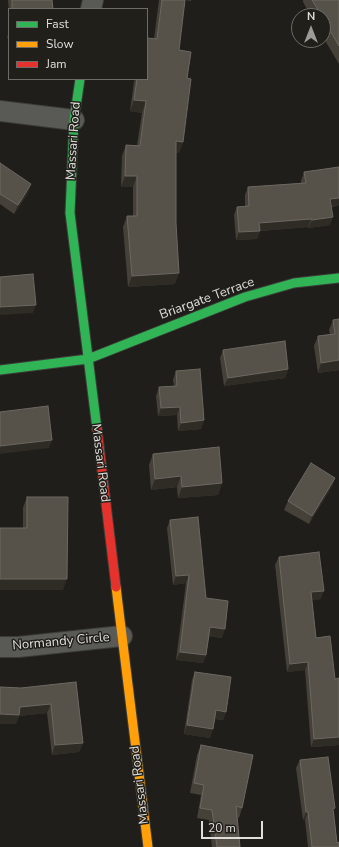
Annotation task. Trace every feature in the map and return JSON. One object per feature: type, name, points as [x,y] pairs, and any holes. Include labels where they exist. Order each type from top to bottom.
[{"type":"street","name":"Massari Road","points":[[80,80],[74,120],[70,213],[148,847]]},
{"type":"street","points":[[0,111],[74,120]]},
{"type":"street","name":"Briargate Terrace","points":[[0,370],[88,359],[245,297],[294,283],[339,278]]},
{"type":"street","name":"Normandy Circle","points":[[0,647],[18,647],[122,636]]},
{"type":"building","points":[[12,0],[52,0],[53,8],[12,8]]},
{"type":"building","points":[[162,0],[185,0],[179,50],[191,52],[187,78],[191,79],[183,142],[176,141],[176,223],[179,273],[132,276],[127,216],[137,216],[137,176],[125,176],[126,145],[140,146],[146,101],[134,100],[137,80],[148,80],[148,38],[157,39]]},
{"type":"building","points":[[312,0],[339,0],[339,46],[331,32],[331,8],[317,8]]},
{"type":"building","points":[[0,163],[31,184],[18,205],[0,194]]},
{"type":"building","points":[[339,167],[339,198],[330,199],[333,217],[312,220],[259,223],[260,231],[239,232],[237,207],[249,206],[248,187],[306,183],[304,172]]},
{"type":"building","points":[[33,274],[36,305],[0,307],[0,277]]},
{"type":"building","points":[[339,319],[339,360],[321,363],[318,336],[335,334],[333,320]]},
{"type":"building","points":[[285,341],[288,369],[228,378],[223,350]]},
{"type":"building","points":[[200,369],[204,420],[181,423],[180,407],[161,408],[159,387],[177,386],[176,371]]},
{"type":"building","points":[[48,406],[52,440],[0,446],[0,412]]},
{"type":"building","points":[[219,447],[222,483],[182,487],[181,476],[155,479],[153,454]]},
{"type":"building","points":[[311,463],[335,478],[312,516],[288,501]]},
{"type":"building","points":[[27,497],[68,497],[67,579],[0,579],[0,528],[27,528]]},
{"type":"building","points":[[198,517],[206,598],[228,601],[225,629],[210,627],[206,655],[180,652],[189,575],[176,576],[170,520]]},
{"type":"building","points":[[319,552],[324,591],[311,592],[316,638],[330,636],[335,679],[339,678],[339,737],[314,739],[308,662],[290,664],[279,557]]},
{"type":"building","points":[[195,672],[231,677],[226,712],[216,710],[213,729],[187,725]]},
{"type":"building","points":[[76,682],[83,743],[55,745],[51,704],[20,707],[19,715],[0,714],[0,687],[21,688]]},
{"type":"building","points":[[201,745],[253,755],[242,808],[236,806],[240,847],[217,847],[212,810],[200,808],[204,785],[194,783]]},
{"type":"building","points":[[328,757],[335,808],[333,809],[337,843],[339,842],[339,847],[312,847],[300,760]]},
{"type":"traffic: fast","points":[[80,80],[74,120],[70,213],[97,429]]},
{"type":"traffic: fast","points":[[0,370],[88,359],[245,297],[294,283],[339,278]]},
{"type":"traffic: slow","points":[[116,587],[148,847]]},
{"type":"traffic: jam","points":[[97,429],[116,587]]}]
